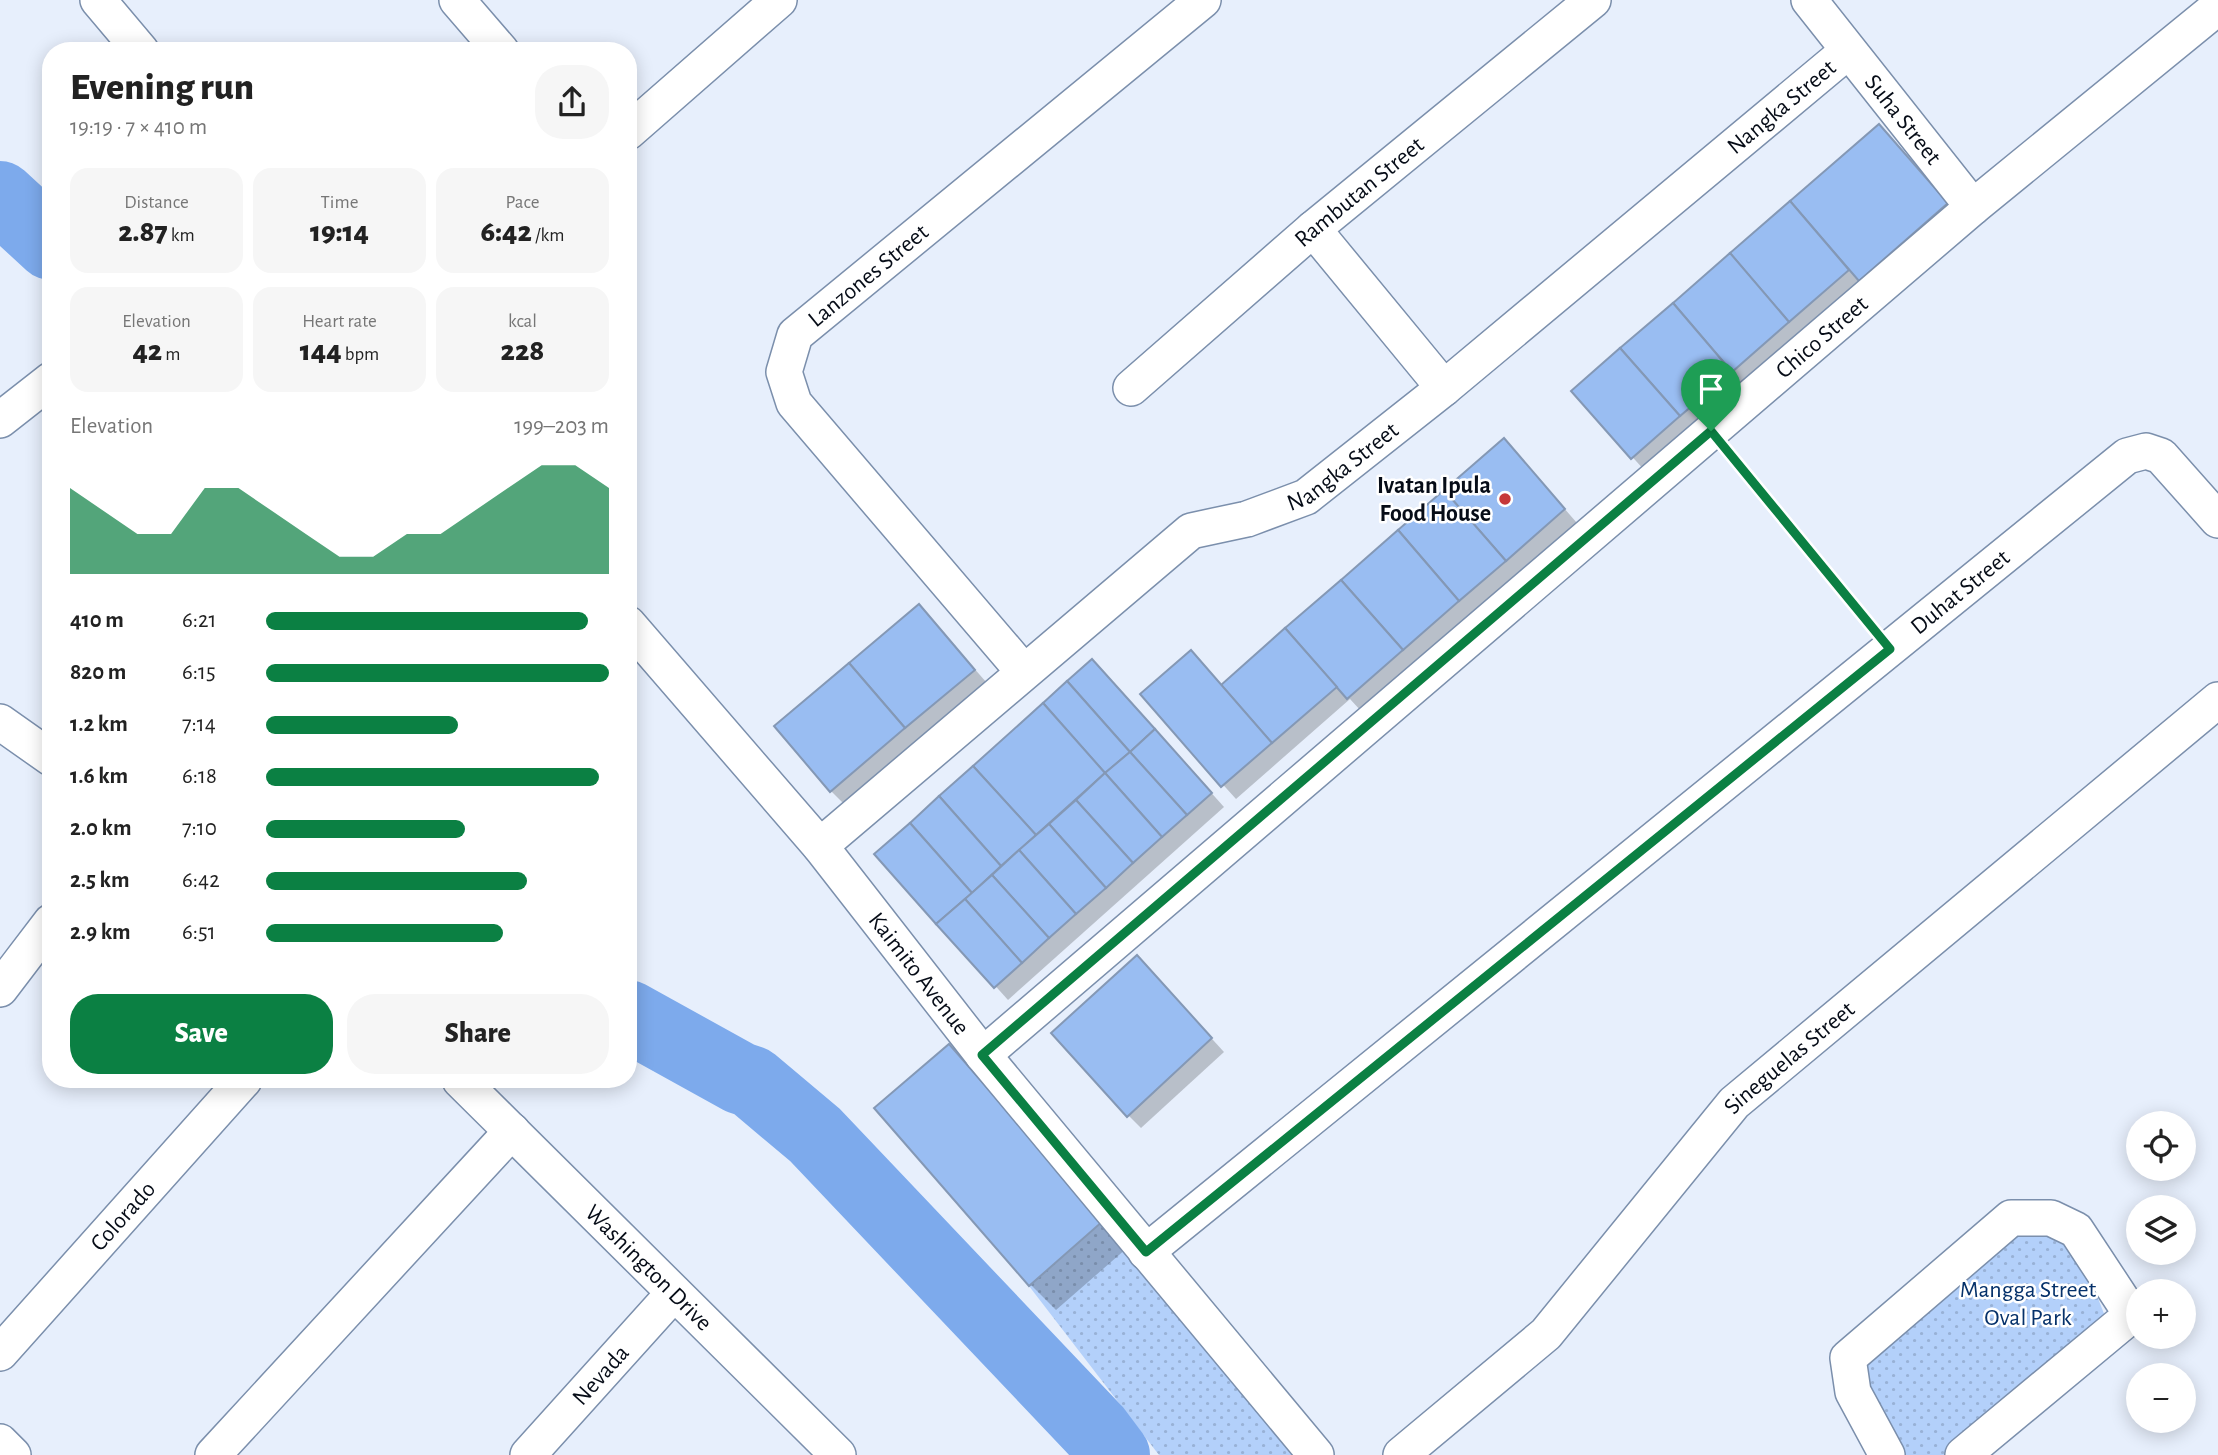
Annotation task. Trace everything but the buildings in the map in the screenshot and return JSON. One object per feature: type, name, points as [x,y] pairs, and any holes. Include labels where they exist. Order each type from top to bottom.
[{"type":"street","points":[[98,0],[133,42]]},
{"type":"street","points":[[457,0],[493,42]]},
{"type":"street","points":[[637,124],[779,0]]},
{"type":"street","name":"Lanzones Street","points":[[1023,671],[794,403],[784,372],[795,335],[1203,0]]},
{"type":"street","name":"Rambutan Street","points":[[1131,388],[1313,229],[1593,0]]},
{"type":"street","name":"Suha Street","points":[[1809,0],[1973,207]]},
{"type":"street","name":"Chico Street","points":[[982,1055],[1973,207],[2218,7]]},
{"type":"street","name":"Nangka Street","points":[[820,846],[1191,531],[1247,519],[1306,497],[1444,388],[1848,51]]},
{"type":"street","points":[[1313,229],[1444,388]]},
{"type":"street","points":[[0,420],[42,387]]},
{"type":"street","name":"Duhat Street","points":[[1146,1252],[2127,456],[2146,451],[2161,456],[2218,520]]},
{"type":"street","name":"Kaimito Avenue","points":[[637,634],[820,846],[982,1055],[1316,1455]]},
{"type":"street","name":"Sineguelas Street","points":[[1401,1455],[1546,1335],[1734,1103],[2218,700]]},
{"type":"street","points":[[0,722],[42,752]]},
{"type":"street","points":[[4,973],[42,932]]},
{"type":"street","name":"Colorado","points":[[0,1353],[237,1088]]},
{"type":"street","name":"Washington Drive","points":[[468,1088],[838,1455]]},
{"type":"street","points":[[214,1455],[512,1131]]},
{"type":"street","points":[[1887,1455],[1853,1392],[1848,1357],[2011,1218],[2051,1218],[2076,1230],[2126,1306],[2128,1315],[2122,1323],[1963,1455]]},
{"type":"street","name":"Nevada","points":[[528,1455],[674,1293]]},
{"type":"street","points":[[0,1442],[13,1455]]},
{"type":"path","points":[[1711,431],[1890,649]]},
{"type":"green space","points":[[1103,1221],[1292,1455],[1159,1455],[1029,1286]]},
{"type":"green space","name":"Mangga Street Oval Park","points":[[2015,1227],[2075,1239],[2108,1324],[1949,1455],[1900,1455],[1862,1385],[1861,1357]]},
{"type":"waterway","points":[[0,197],[42,236]]},
{"type":"waterway","points":[[637,1021],[752,1082],[815,1135],[1096,1431],[1114,1455]]},
{"type":"place","name":"Ivatan Ipula Food House","points":[[1505,499]]},
{"type":"route","points":[[1711,431],[1890,649],[1146,1252],[982,1055],[1711,431]]}]
